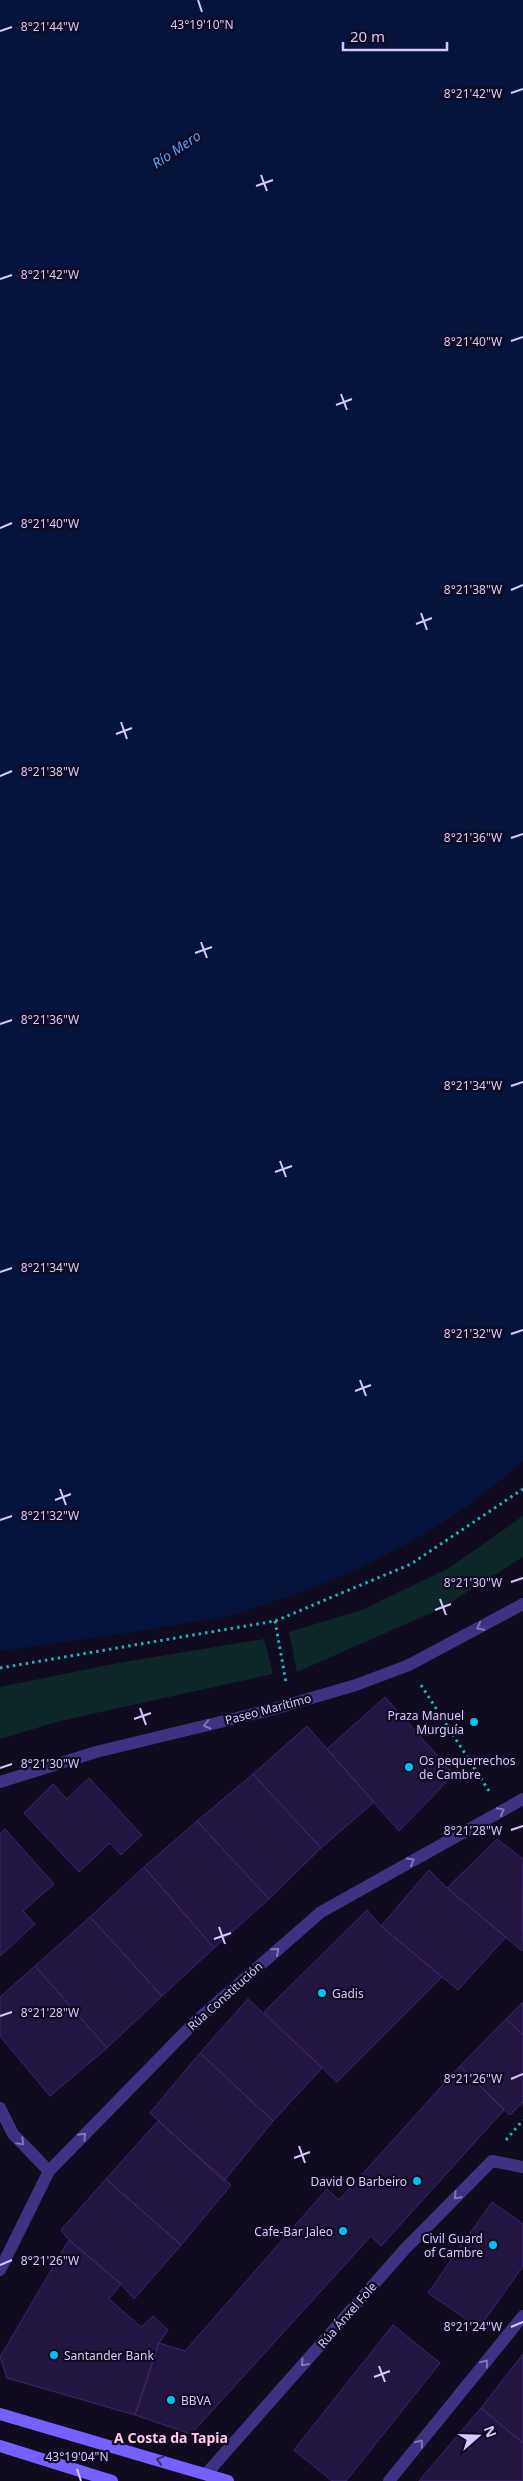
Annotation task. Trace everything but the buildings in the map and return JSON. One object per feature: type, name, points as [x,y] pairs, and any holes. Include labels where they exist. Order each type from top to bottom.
[{"type":"main road","points":[[0,2414],[228,2481]]},
{"type":"main road","points":[[0,2446],[112,2481]]},
{"type":"street","name":"Paseo Marítimo","points":[[0,1782],[96,1752],[290,1704],[356,1685],[409,1665],[523,1604]]},
{"type":"street","name":"Rúa Constitución","points":[[0,2270],[49,2170],[196,2021],[321,1912],[523,1799]]},
{"type":"street","points":[[0,2108],[13,2134],[49,2170]]},
{"type":"street","name":"Rúa Ánxel Fole","points":[[210,2477],[406,2249],[492,2161],[523,2167]]},
{"type":"street","points":[[389,2481],[523,2316]]},
{"type":"path","points":[[0,1668],[275,1621],[411,1564],[523,1489]]},
{"type":"path","points":[[275,1621],[290,1704]]},
{"type":"path","points":[[409,1665],[502,1811]]},
{"type":"green space","points":[[523,1516],[523,1557],[440,1609],[297,1672],[289,1632],[362,1610],[449,1568]]},
{"type":"green space","points":[[264,1639],[273,1674],[60,1721],[0,1739],[0,1687],[118,1663]]},
{"type":"water","name":"Río Mero","points":[[0,0],[523,0],[523,1461],[460,1511],[390,1553],[353,1571],[277,1601],[216,1618],[110,1636],[0,1651]]},
{"type":"place","name":"Praza Manuel Murguía","points":[[474,1722]]},
{"type":"place","name":"Os pequerrechos de Cambre","points":[[409,1767]]},
{"type":"place","name":"Gadis","points":[[322,1993]]},
{"type":"place","name":"David O Barbeiro","points":[[417,2181]]},
{"type":"place","name":"Cafe-Bar Jaleo","points":[[343,2231]]},
{"type":"place","name":"Civil Guard of Cambre","points":[[493,2245]]},
{"type":"place","name":"Santander Bank","points":[[54,2355]]},
{"type":"place","name":"BBVA","points":[[171,2400]]},
{"type":"district","name":"A Costa da Tapia","points":[[171,2437]]}]
